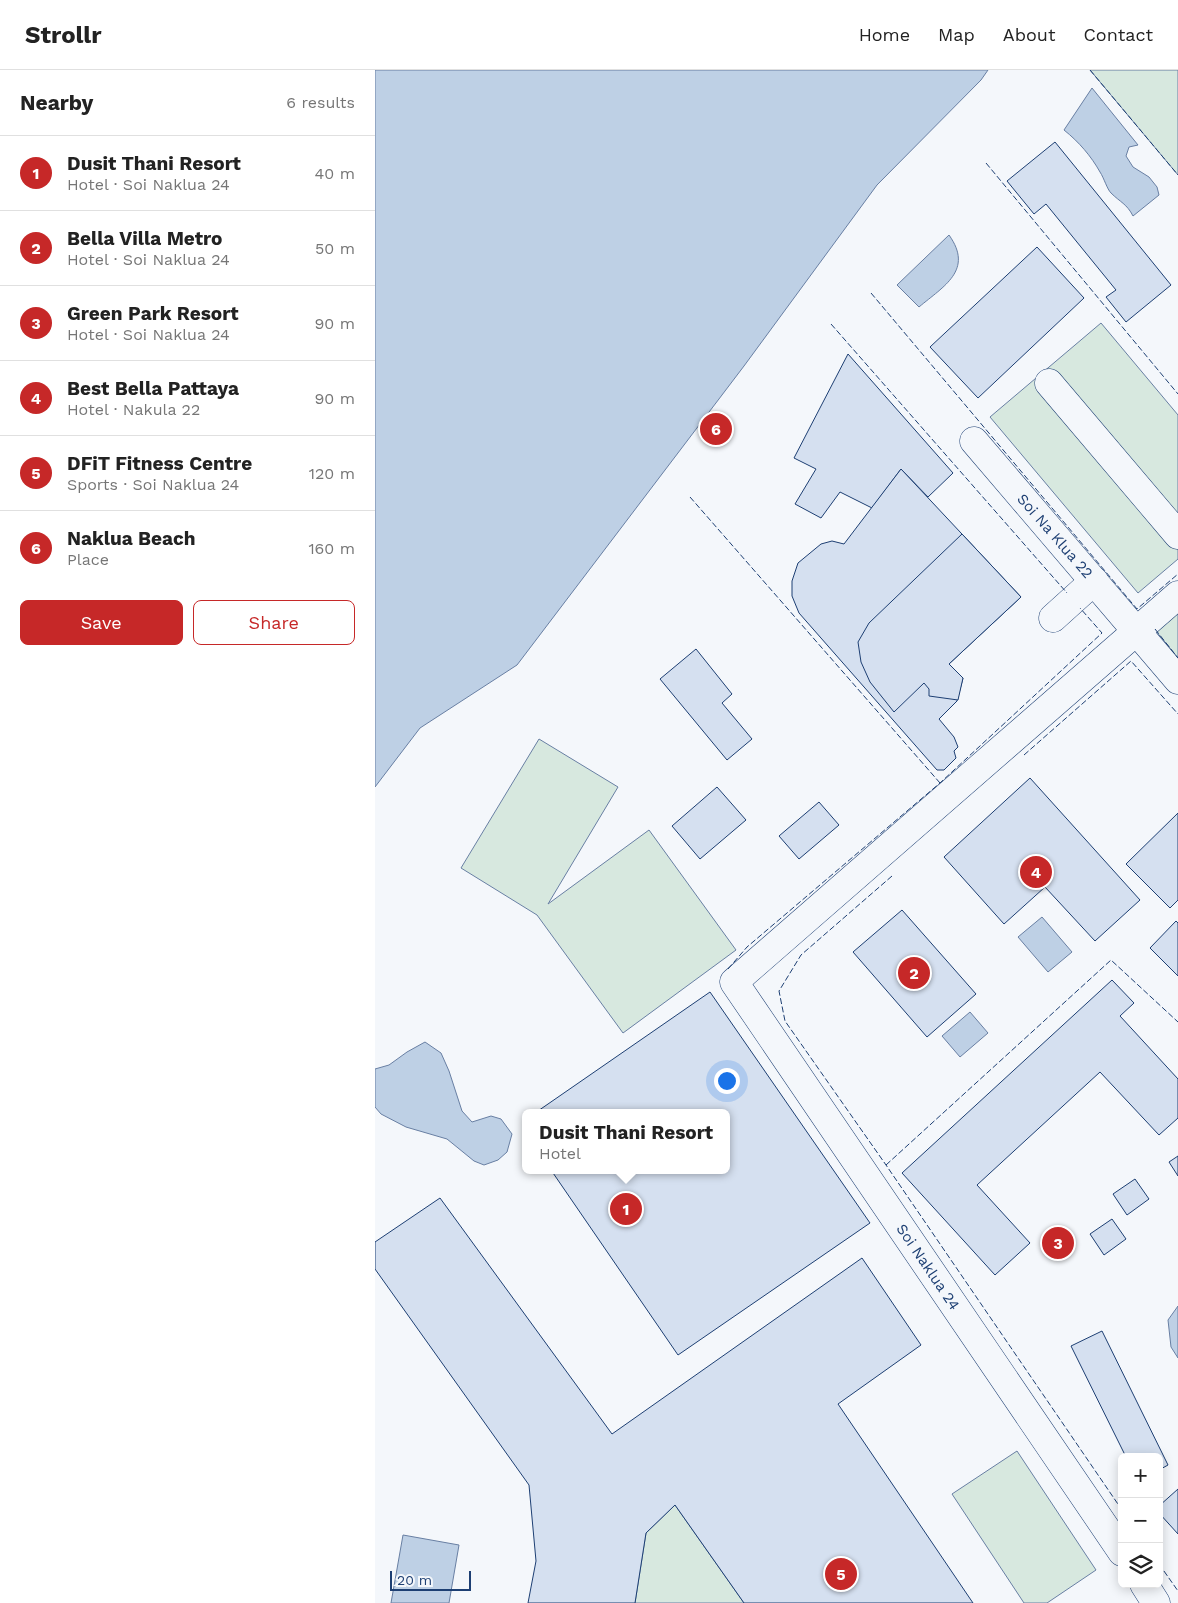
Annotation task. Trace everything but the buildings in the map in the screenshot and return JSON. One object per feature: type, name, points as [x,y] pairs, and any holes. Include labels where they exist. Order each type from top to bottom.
[{"type":"street","points":[[1049,382],[1178,535]]},
{"type":"street","name":"Soi Na Klua 22","points":[[974,441],[1178,680]]},
{"type":"street","points":[[1053,618],[1094,581]]},
{"type":"street","points":[[1137,631],[1178,595]]},
{"type":"street","name":"Soi Naklua 24","points":[[1118,1546],[735,982],[1137,631]]},
{"type":"street","points":[[1147,1588],[1156,1603]]},
{"type":"shaded area","points":[[1090,70],[1178,70],[1178,175]]},
{"type":"shaded area","points":[[1101,323],[1178,415],[1178,559],[1138,593],[990,417]]},
{"type":"shaded area","points":[[1178,610],[1178,658],[1155,630]]},
{"type":"shaded area","points":[[539,739],[618,787],[548,904],[649,830],[736,950],[623,1033],[537,915],[461,868]]},
{"type":"shaded area","points":[[1017,1451],[1096,1570],[1047,1603],[1024,1603],[952,1494]]},
{"type":"shaded area","points":[[675,1505],[744,1603],[635,1603],[646,1533]]},
{"type":"water","points":[[375,70],[988,70],[981,80],[877,185],[744,366],[517,665],[420,728],[375,787]]},
{"type":"water","points":[[1092,88],[1138,145],[1129,147],[1126,156],[1133,167],[1149,177],[1157,187],[1159,195],[1133,216],[1126,206],[1110,191],[1089,155],[1064,130]]},
{"type":"water","points":[[949,235],[956,247],[957,268],[946,284],[919,307],[897,285]]},
{"type":"water","points":[[1042,917],[1072,952],[1048,972],[1018,937]]},
{"type":"water","points":[[970,1012],[988,1033],[960,1057],[942,1036]]},
{"type":"water","points":[[425,1042],[441,1053],[462,1111],[472,1122],[491,1116],[501,1119],[512,1134],[507,1152],[498,1160],[484,1165],[474,1161],[447,1139],[406,1127],[381,1114],[375,1107],[375,1069],[389,1065]]},
{"type":"water","points":[[1178,1306],[1178,1358],[1171,1347],[1168,1320]]},
{"type":"water","points":[[403,1535],[459,1545],[449,1603],[391,1603]]},
{"type":"fence","points":[[1090,70],[1178,175]]},
{"type":"fence","points":[[986,163],[1178,394]]},
{"type":"fence","points":[[871,293],[1137,609],[1178,574]]},
{"type":"fence","points":[[831,324],[1067,593]]},
{"type":"fence","points":[[690,497],[940,783]]},
{"type":"fence","points":[[728,969],[747,947],[940,783],[1102,633],[1080,608]]},
{"type":"fence","points":[[1155,629],[1178,658]]},
{"type":"fence","points":[[1024,755],[1131,661],[1178,714]]},
{"type":"fence","points":[[892,876],[801,955],[779,991],[785,1021],[1118,1504]]},
{"type":"fence","points":[[886,1165],[1111,960],[1178,1022]]},
{"type":"fence","points":[[1163,1570],[1178,1591]]},
{"type":"place","name":"Naklua Beach","points":[[716,429]]},
{"type":"place","name":"Best Bella Pattaya","points":[[1036,872]]},
{"type":"place","name":"Bella Villa Metro","points":[[914,973]]},
{"type":"place","name":"Dusit Thani Resort","points":[[626,1209]]},
{"type":"place","name":"Green Park Resort","points":[[1058,1243]]},
{"type":"place","name":"DFiT Fitness Centre","points":[[841,1574]]}]
